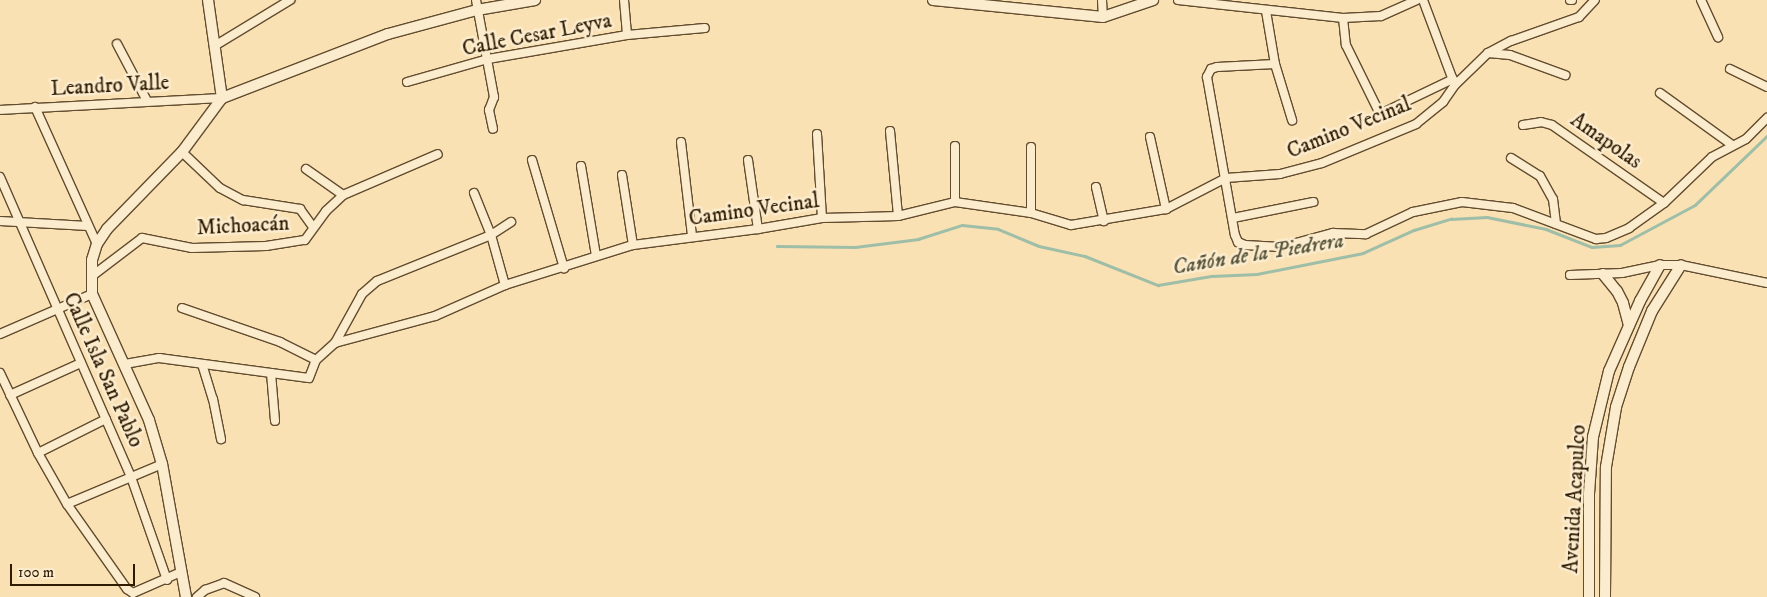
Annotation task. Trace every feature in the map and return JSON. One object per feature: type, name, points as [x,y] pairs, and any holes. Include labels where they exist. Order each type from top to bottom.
[{"type":"main road","points":[[208,0],[216,45],[222,98]]},
{"type":"main road","points":[[186,597],[162,464],[149,420],[92,294],[92,260],[97,244],[107,229],[182,152],[222,98],[388,34],[477,5],[535,0]]},
{"type":"main road","points":[[935,0],[1103,17],[1153,0]]},
{"type":"main road","name":"Avenida Acapulco","points":[[1605,597],[1606,467],[1616,407],[1629,366],[1652,311],[1681,265]]},
{"type":"main road","name":"Avenida Acapulco","points":[[1589,597],[1590,494],[1593,437],[1609,371],[1629,326],[1660,266]]},
{"type":"main road","points":[[1602,274],[1617,290],[1623,303],[1629,326]]},
{"type":"street","points":[[216,45],[290,0]]},
{"type":"street","points":[[624,0],[627,35]]},
{"type":"street","points":[[1102,0],[1103,17]]},
{"type":"street","points":[[1178,0],[1343,18],[1381,16],[1417,0]]},
{"type":"street","points":[[1343,18],[1346,44],[1378,112],[1384,113],[1454,82],[1423,0]]},
{"type":"street","name":"Camino Vecinal","points":[[271,373],[309,378],[316,360],[335,343],[435,316],[506,285],[633,245],[758,229],[822,218],[898,216],[955,202],[1031,213],[1072,225],[1166,209],[1226,178],[1280,174],[1322,163],[1416,124],[1443,102],[1454,82],[1488,53],[1512,41],[1579,17],[1595,0]]},
{"type":"street","points":[[1701,0],[1718,37]]},
{"type":"street","points":[[477,5],[494,97],[488,110],[493,129]]},
{"type":"street","points":[[1266,10],[1275,64],[1292,120]]},
{"type":"street","name":"Calle Cesar Leyva","points":[[407,82],[488,59],[627,35],[705,28]]},
{"type":"street","points":[[117,44],[147,101]]},
{"type":"street","points":[[1488,53],[1510,55],[1565,75]]},
{"type":"street","points":[[1275,64],[1218,67],[1211,69],[1207,77],[1238,242],[1246,244],[1281,247],[1333,233],[1366,234],[1413,212],[1462,202],[1513,208],[1596,239],[1606,238],[1629,228],[1664,203],[1712,157],[1746,139],[1767,118]]},
{"type":"street","points":[[1730,69],[1767,88]]},
{"type":"street","points":[[1660,93],[1732,145]]},
{"type":"street","name":"Leandro Valle","points":[[0,110],[222,98]]},
{"type":"street","points":[[35,107],[97,244]]},
{"type":"street","name":"Amapolas","points":[[1523,125],[1541,122],[1552,125],[1664,203]]},
{"type":"street","points":[[890,131],[898,216]]},
{"type":"street","points":[[817,134],[822,218]]},
{"type":"street","points":[[1150,137],[1166,209]]},
{"type":"street","points":[[681,142],[692,236]]},
{"type":"street","points":[[955,146],[955,202]]},
{"type":"street","points":[[1031,147],[1031,213]]},
{"type":"street","points":[[182,152],[220,188],[243,200],[300,209],[313,227]]},
{"type":"street","points":[[306,169],[343,196],[438,154]]},
{"type":"street","points":[[1511,158],[1540,176],[1553,199],[1556,224]]},
{"type":"street","points":[[532,160],[564,268]]},
{"type":"street","points":[[748,160],[758,229]]},
{"type":"street","points":[[581,166],[596,256]]},
{"type":"street","points":[[622,174],[633,245]]},
{"type":"street","name":"Calle Isla San Pablo","points":[[0,177],[56,309],[131,477],[167,580]]},
{"type":"street","points":[[1096,187],[1104,221]]},
{"type":"street","points":[[474,193],[492,235],[506,285]]},
{"type":"street","name":"Michoacán","points":[[92,276],[142,238],[192,248],[266,246],[305,240],[313,227],[343,196]]},
{"type":"street","points":[[1233,218],[1313,202]]},
{"type":"street","points":[[0,221],[20,224],[88,226]]},
{"type":"street","points":[[335,343],[362,294],[377,282],[492,235],[511,222]]},
{"type":"street","points":[[1570,275],[1622,273],[1660,266],[1681,265],[1767,283]]},
{"type":"street","points":[[0,334],[92,294]]},
{"type":"street","points":[[182,308],[280,342],[316,360]]},
{"type":"street","points":[[125,364],[159,358],[271,373],[275,421]]},
{"type":"street","points":[[10,395],[81,363]]},
{"type":"street","points":[[202,364],[213,399],[221,439]]},
{"type":"street","points":[[0,373],[38,453],[67,504],[127,589],[133,593],[167,580],[181,572]]},
{"type":"street","points":[[38,453],[106,419]]},
{"type":"street","points":[[67,504],[162,464]]},
{"type":"street","points":[[197,597],[205,590],[224,583],[256,597]]},
{"type":"waterway","name":"Cañón de la Piedrera","points":[[777,246],[855,247],[918,239],[962,225],[998,229],[1039,246],[1085,256],[1158,285],[1212,276],[1257,274],[1363,253],[1414,230],[1451,219],[1487,217],[1546,229],[1592,247],[1620,245],[1695,205],[1767,136]]}]
